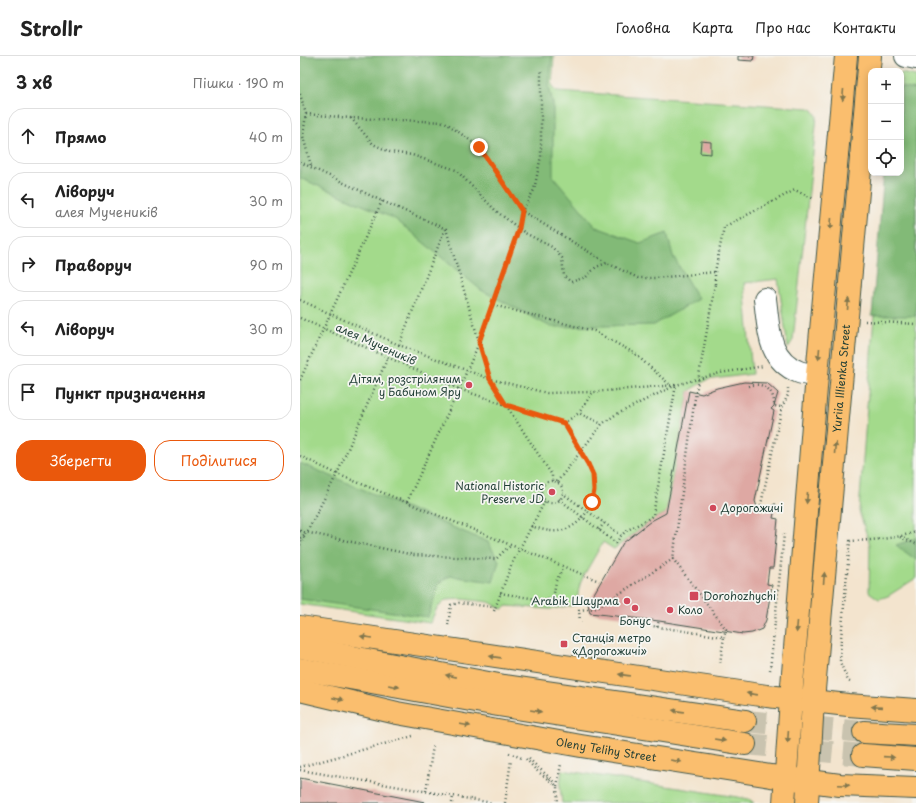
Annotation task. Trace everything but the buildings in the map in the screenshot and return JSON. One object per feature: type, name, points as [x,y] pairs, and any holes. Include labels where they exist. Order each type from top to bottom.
[{"type":"main road","points":[[784,803],[817,375],[846,56]]},
{"type":"main road","name":"Yuriia Illienka Street","points":[[807,803],[813,701],[870,56]]},
{"type":"main road","points":[[300,627],[558,666],[813,701],[916,710]]},
{"type":"main road","points":[[300,647],[504,686],[745,721]]},
{"type":"main road","points":[[300,669],[505,706],[745,744]]},
{"type":"main road","name":"Oleny Telihy Street","points":[[300,690],[412,716],[581,746],[808,781],[840,785],[916,788]]},
{"type":"main road","points":[[864,732],[916,736]]},
{"type":"main road","points":[[863,755],[916,759]]},
{"type":"street","points":[[906,56],[916,58]]},
{"type":"street","points":[[765,299],[771,342],[778,357],[787,366],[800,373],[817,375]]},
{"type":"path","points":[[407,502],[479,342],[519,228],[522,211],[534,190],[541,156],[541,69]]},
{"type":"path","points":[[300,94],[306,114],[303,136],[311,167]]},
{"type":"path","points":[[306,114],[351,118],[445,122],[479,147],[522,211],[607,263],[638,278],[656,278],[715,272]]},
{"type":"path","points":[[351,118],[373,144],[390,152],[412,155],[456,170],[496,211],[519,228],[552,247],[562,258],[564,276],[571,282],[586,278],[596,267],[607,263]]},
{"type":"path","points":[[300,162],[382,201],[446,229]]},
{"type":"path","points":[[720,664],[726,629],[673,559],[694,404],[715,284],[715,272],[724,227],[796,190],[815,199]]},
{"type":"path","points":[[300,380],[382,201]]},
{"type":"path","points":[[446,229],[490,379],[552,474],[552,481]]},
{"type":"path","points":[[399,345],[446,229]]},
{"type":"path","name":"алея Мучеників","points":[[300,300],[399,345],[466,371],[490,379],[547,393],[593,392],[676,385]]},
{"type":"path","points":[[492,305],[594,331],[634,353],[670,385]]},
{"type":"path","name":"алея Мучеників","points":[[300,318],[459,389],[564,423]]},
{"type":"path","points":[[864,321],[916,324]]},
{"type":"path","points":[[300,545],[337,474],[388,357]]},
{"type":"path","points":[[557,482],[602,424],[615,414],[676,385],[720,373],[771,365]]},
{"type":"path","points":[[760,509],[782,407],[788,395],[788,382]]},
{"type":"path","points":[[749,386],[755,384],[766,386],[773,395],[774,406],[782,407]]},
{"type":"path","points":[[560,499],[616,543],[621,535],[630,528],[649,519],[653,515],[676,385]]},
{"type":"path","points":[[531,526],[543,530],[559,531],[571,527],[581,521],[592,502],[594,490],[593,475],[564,423],[579,413],[593,392]]},
{"type":"path","points":[[579,413],[602,424]]},
{"type":"path","points":[[300,456],[337,474],[599,581]]},
{"type":"path","points":[[552,481],[557,482],[561,487],[562,493],[560,499],[554,502],[545,501],[541,495],[541,488],[545,483],[552,481]]},
{"type":"path","points":[[562,493],[588,510],[621,535]]},
{"type":"path","points":[[494,611],[494,607],[512,563],[545,501]]},
{"type":"path","points":[[599,530],[604,522]]},
{"type":"path","points":[[300,531],[414,555],[496,559],[512,545]]},
{"type":"path","points":[[850,682],[848,681],[840,662],[850,541],[869,541],[899,537],[916,532]]},
{"type":"path","points":[[300,538],[307,533]]},
{"type":"path","points":[[899,537],[916,544]]},
{"type":"path","points":[[580,622],[579,610],[596,608],[673,559]]},
{"type":"path","points":[[500,593],[542,600],[553,599],[556,581],[564,567]]},
{"type":"path","points":[[448,625],[451,605],[459,603],[494,607]]},
{"type":"path","points":[[658,627],[659,621]]},
{"type":"path","points":[[626,622],[724,637]]},
{"type":"path","points":[[300,769],[415,735]]},
{"type":"path","points":[[426,791],[433,746]]},
{"type":"path","points":[[511,754],[522,758]]},
{"type":"path","points":[[528,759],[552,780],[557,787]]},
{"type":"path","points":[[505,803],[511,760]]},
{"type":"path","points":[[558,803],[557,787],[561,764]]},
{"type":"path","points":[[300,769],[492,803]]},
{"type":"path","points":[[452,803],[453,796]]},
{"type":"green space","points":[[300,56],[554,56],[552,85],[557,91],[809,108],[813,110],[817,116],[793,340],[788,348],[778,279],[744,283],[752,374],[707,380],[689,391],[666,513],[651,521],[614,549],[603,542],[580,584],[576,605],[550,609],[507,606],[502,609],[489,602],[461,599],[446,600],[437,608],[430,623],[300,604]]},
{"type":"green space","points":[[300,56],[552,56],[549,86],[553,104],[553,176],[596,227],[640,243],[667,233],[673,256],[698,299],[654,325],[551,327],[481,290],[395,219],[300,178]]},
{"type":"green space","points":[[904,74],[916,76],[916,578],[888,596],[879,599],[869,592],[870,545],[859,511],[885,176],[904,176]]},
{"type":"green space","points":[[904,88],[916,90],[916,316],[872,316],[884,176],[904,176]]},
{"type":"green space","points":[[300,463],[488,542],[499,561],[493,582],[450,576],[439,583],[428,617],[300,599]]},
{"type":"green space","points":[[916,538],[916,560],[896,545]]},
{"type":"green space","points":[[562,770],[749,799],[754,803],[562,803],[560,786]]},
{"type":"tunnel","points":[[745,721],[864,732]]},
{"type":"tunnel","points":[[745,744],[863,755]]},
{"type":"place","name":"Дітям, розстріляним у Бабином Яру","points":[[469,385]]},
{"type":"place","name":"National Historic Preserve JD","points":[[552,492]]},
{"type":"place","name":"Дорогожичі","points":[[713,508]]},
{"type":"place","name":"Dorohozhychi","points":[[694,596]]},
{"type":"place","name":"Arabik Шаурма","points":[[627,601]]},
{"type":"place","name":"Бонус","points":[[635,608]]},
{"type":"place","name":"Коло","points":[[670,610]]},
{"type":"place","name":"Станція метро «Дорогожичі»","points":[[564,644]]},
{"type":"route","points":[[479,147],[522,211],[519,228],[479,342],[490,379],[506,405],[564,423],[593,475],[594,490],[592,502]]}]
